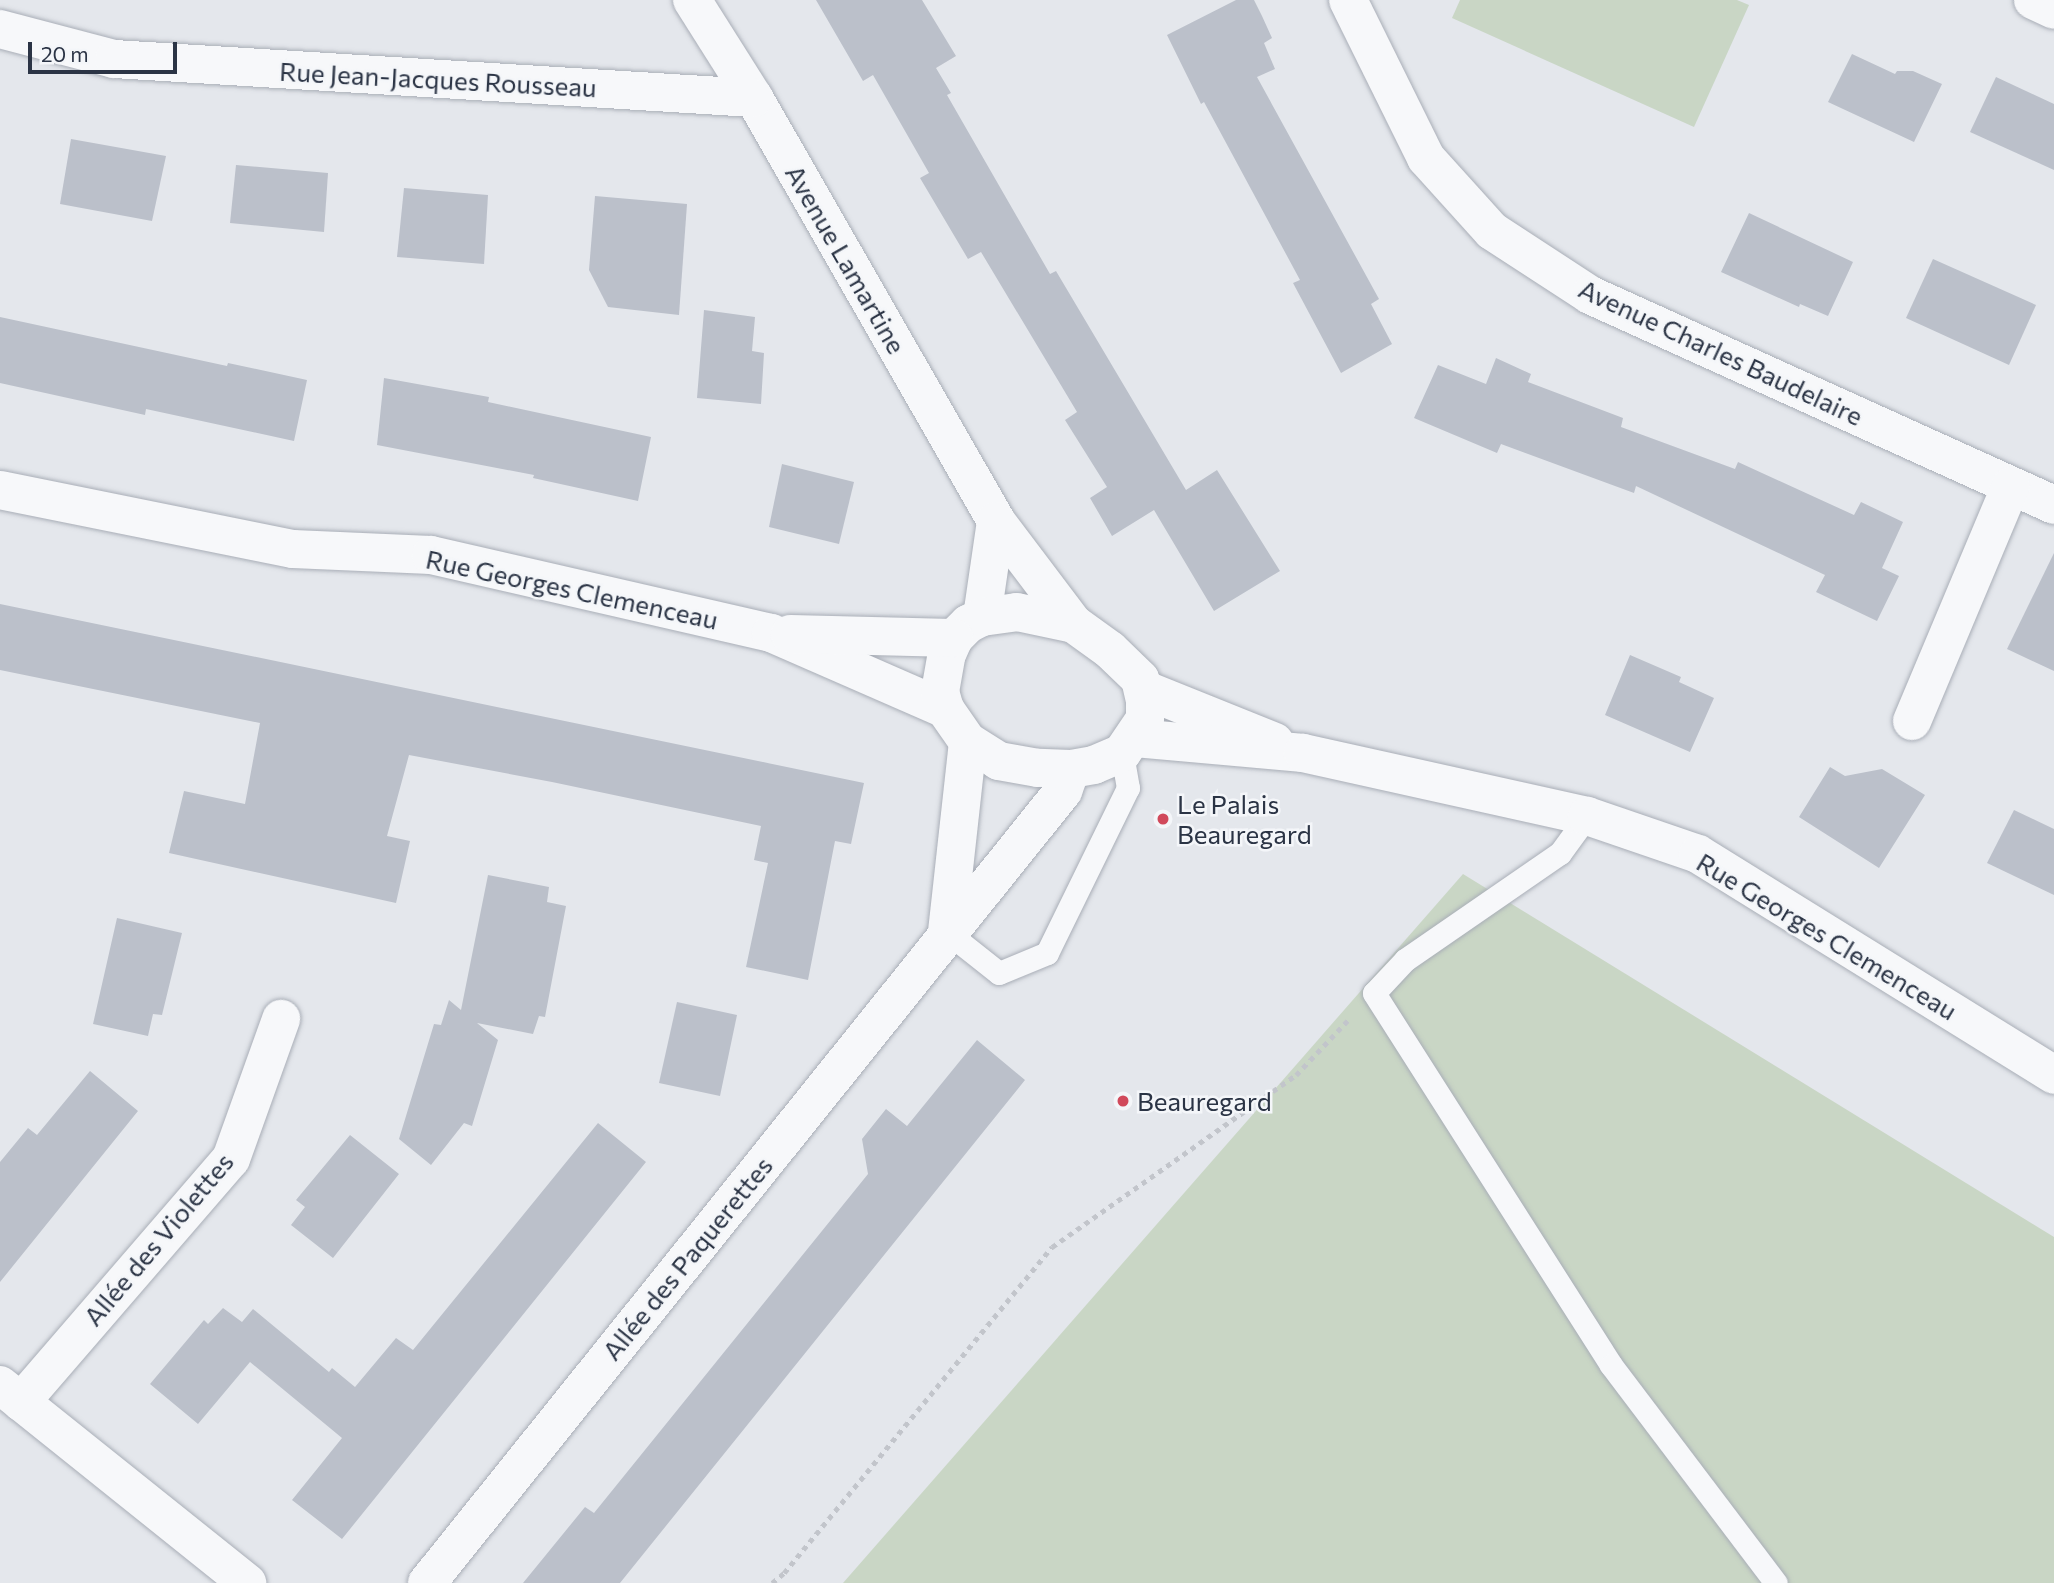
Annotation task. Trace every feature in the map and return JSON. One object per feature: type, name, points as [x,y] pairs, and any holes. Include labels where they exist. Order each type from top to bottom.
[{"type":"street","name":"Avenue Lamartine","points":[[692,0],[754,98],[996,521],[1073,624]]},
{"type":"street","name":"Avenue Charles Baudelaire","points":[[1348,0],[1426,158],[1492,231],[1590,295],[2054,505]]},
{"type":"street","points":[[2033,0],[2054,10]]},
{"type":"street","name":"Rue Jean-Jacques Rousseau","points":[[0,29],[114,59],[754,98]]},
{"type":"street","points":[[1912,721],[2011,486]]},
{"type":"street","name":"Rue Georges Clemenceau","points":[[0,491],[293,550],[430,555],[771,634],[945,709]]},
{"type":"street","points":[[996,521],[968,628],[947,654],[940,692],[945,709],[968,742],[999,761],[1038,768],[1071,769],[1094,765],[1128,746],[1145,719],[1143,690]]},
{"type":"street","name":"Rue Georges Clemenceau","points":[[771,634],[968,628],[1017,612],[1073,624],[1125,663],[1139,679],[1143,690],[1303,754]]},
{"type":"street","points":[[947,932],[968,742]]},
{"type":"street","name":"Rue Georges Clemenceau","points":[[1128,746],[1165,744],[1303,754],[1587,816],[1698,854],[2054,1075]]},
{"type":"street","name":"Allée des Paquerettes","points":[[428,1583],[947,932],[1063,791],[1071,769]]},
{"type":"street","name":"Allée des Violettes","points":[[10,1393],[231,1159],[281,1019]]},
{"type":"street","points":[[10,1393],[247,1583]]},
{"type":"lane","points":[[947,932],[999,973],[1047,953],[1128,788],[1128,746]]},
{"type":"lane","points":[[1587,816],[1560,853],[1405,960],[1374,993],[1611,1365],[1776,1583]]},
{"type":"path","points":[[772,1583],[784,1573],[1052,1247],[1296,1075],[1374,993]]},
{"type":"green space","points":[[1460,0],[1737,0],[1749,5],[1694,127],[1452,18]]},
{"type":"green space","points":[[1463,874],[2054,1237],[2054,1583],[843,1583]]},
{"type":"building","points":[[816,0],[922,0],[956,56],[936,68],[951,93],[947,95],[1050,274],[1056,271],[1186,490],[1217,470],[1280,571],[1214,611],[1154,510],[1112,536],[1090,498],[1107,487],[1065,420],[1077,412],[981,252],[968,259],[920,178],[929,173],[873,75],[863,81]]},
{"type":"building","points":[[1236,0],[1254,0],[1272,38],[1264,43],[1275,69],[1257,77],[1379,299],[1371,304],[1392,344],[1341,373],[1293,283],[1300,280],[1204,102],[1201,104],[1167,35]]},
{"type":"building","points":[[1852,54],[1895,74],[1897,71],[1913,71],[1942,84],[1914,142],[1828,102]]},
{"type":"building","points":[[1996,77],[2054,104],[2054,170],[1970,132]]},
{"type":"building","points":[[71,139],[166,156],[152,221],[60,204]]},
{"type":"building","points":[[236,165],[328,173],[324,232],[230,223]]},
{"type":"building","points":[[404,188],[488,195],[484,264],[397,257]]},
{"type":"building","points":[[595,196],[687,204],[679,315],[608,307],[589,270]]},
{"type":"building","points":[[1749,213],[1853,262],[1828,316],[1800,304],[1799,307],[1721,272]]},
{"type":"building","points":[[1933,259],[2036,305],[2009,365],[1906,318]]},
{"type":"building","points":[[704,310],[755,317],[752,351],[764,353],[761,404],[697,398]]},
{"type":"building","points":[[0,317],[227,366],[228,363],[307,380],[294,441],[146,409],[145,415],[0,383]]},
{"type":"building","points":[[1496,358],[1531,374],[1528,382],[1623,418],[1621,427],[1735,469],[1738,462],[1854,515],[1861,502],[1903,522],[1882,568],[1899,576],[1877,621],[1816,592],[1825,575],[1636,486],[1634,493],[1501,444],[1497,453],[1414,418],[1438,365],[1486,384]]},
{"type":"building","points":[[384,378],[489,397],[488,402],[651,437],[638,501],[533,478],[534,475],[377,445]]},
{"type":"building","points":[[782,464],[854,482],[839,544],[769,527]]},
{"type":"building","points":[[2054,553],[2054,671],[2007,649]]},
{"type":"building","points":[[0,604],[864,783],[851,844],[835,841],[808,980],[746,967],[768,863],[754,860],[761,826],[552,782],[409,755],[387,836],[410,841],[396,903],[169,853],[184,791],[245,804],[260,723],[0,670]]},
{"type":"building","points":[[1630,655],[1681,677],[1679,682],[1714,698],[1690,752],[1605,715]]},
{"type":"building","points":[[1830,767],[1845,776],[1882,769],[1925,795],[1879,868],[1799,817]]},
{"type":"building","points":[[2014,810],[2054,829],[2054,895],[1987,863]]},
{"type":"building","points":[[488,875],[549,887],[547,902],[566,906],[545,1017],[539,1016],[533,1034],[477,1023],[498,1040],[472,1126],[464,1123],[431,1165],[399,1139],[434,1024],[441,1025],[449,1000],[461,1010]]},
{"type":"building","points":[[117,918],[182,933],[162,1015],[153,1014],[148,1036],[93,1024]]},
{"type":"building","points":[[677,1002],[737,1015],[720,1096],[659,1083]]},
{"type":"building","points":[[977,1040],[1025,1080],[620,1583],[523,1583],[585,1507],[594,1513],[868,1174],[862,1139],[886,1109],[907,1126]]},
{"type":"building","points":[[90,1071],[138,1111],[0,1282],[0,1162],[28,1128],[37,1135]]},
{"type":"building","points":[[598,1123],[646,1162],[342,1539],[292,1500],[342,1438],[250,1362],[198,1424],[150,1384],[204,1320],[208,1324],[223,1308],[242,1322],[253,1309],[329,1372],[332,1368],[355,1387],[396,1338],[413,1350]]},
{"type":"building","points":[[350,1135],[399,1174],[333,1258],[291,1225],[305,1207],[296,1200]]},
{"type":"place","name":"Le Palais Beauregard","points":[[1163,819]]},
{"type":"place","name":"Beauregard","points":[[1123,1101]]}]
